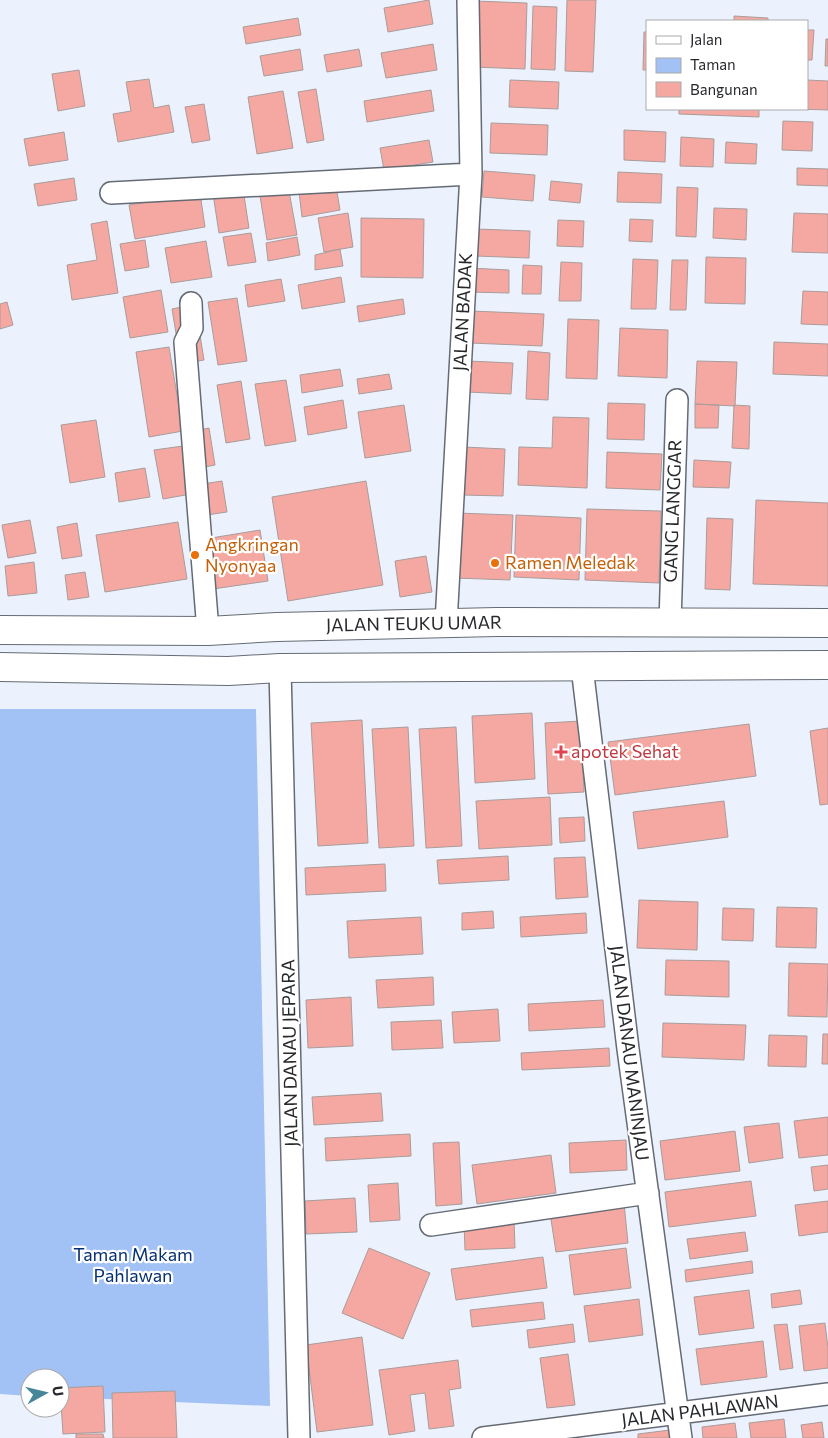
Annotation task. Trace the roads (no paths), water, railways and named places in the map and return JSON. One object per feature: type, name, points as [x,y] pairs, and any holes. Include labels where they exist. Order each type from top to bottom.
[{"type":"highway","name":"JALAN TEUKU UMAR","points":[[0,630],[208,631],[276,627],[446,623],[828,623]]},
{"type":"highway","points":[[206,670],[208,631]]},
{"type":"highway","points":[[0,667],[228,671],[280,668],[828,665]]},
{"type":"street","name":"JALAN BADAK","points":[[446,623],[471,174],[468,0]]},
{"type":"street","points":[[111,193],[471,174]]},
{"type":"street","points":[[191,303],[192,328],[185,342],[208,631]]},
{"type":"street","name":"GANG LANGGAR","points":[[670,623],[677,400]]},
{"type":"street","name":"JALAN DANAU MANINJAU","points":[[582,667],[626,1039],[681,1438]]},
{"type":"street","name":"JALAN DANAU JEPARA","points":[[280,668],[299,1438]]},
{"type":"street","points":[[431,1225],[648,1193]]},
{"type":"street","name":"JALAN PAHLAWAN","points":[[482,1438],[828,1394]]},
{"type":"place","name":"Angkringan Nyonyaa","points":[[195,555]]},
{"type":"place","name":"Ramen Meledak","points":[[495,563]]},
{"type":"place","name":"apotek Sehat","points":[[561,752]]},
{"type":"park label","name":"Taman Makam Pahlawan","points":[[133,1265]]}]
